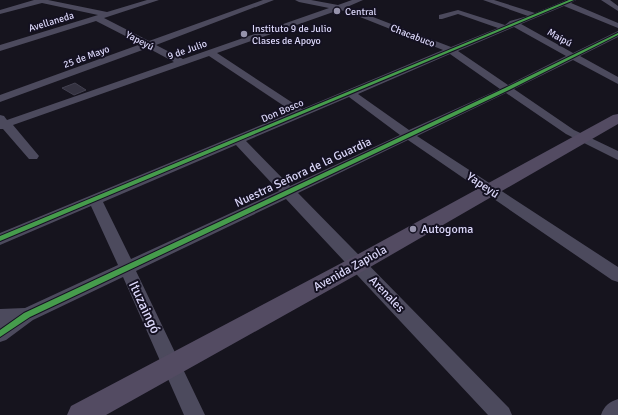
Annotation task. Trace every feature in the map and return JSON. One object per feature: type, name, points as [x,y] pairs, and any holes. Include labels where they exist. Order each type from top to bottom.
[{"type":"main road","name":"Avenida Zapiola","points":[[80,415],[358,264],[618,118]]},
{"type":"street","points":[[0,12],[40,0],[106,15]]},
{"type":"street","name":"Avellaneda","points":[[0,48],[155,0]]},
{"type":"street","name":"25 de Mayo","points":[[0,99],[270,0]]},
{"type":"street","name":"Chacabuco","points":[[299,0],[340,7],[450,50],[582,139],[618,156]]},
{"type":"street","name":"9 de Julio","points":[[2,123],[359,0]]},
{"type":"street","points":[[489,0],[534,15]]},
{"type":"street","points":[[605,0],[618,9]]},
{"type":"street","points":[[568,2],[618,26]]},
{"type":"street","name":"Don Bosco","points":[[0,238],[238,140],[508,25],[568,2]]},
{"type":"street","name":"Maipú","points":[[442,17],[458,12],[508,25],[618,81]]},
{"type":"street","name":"Yapeyú","points":[[97,18],[150,44],[182,62]]},
{"type":"street","name":"Nuestra Señora de la Guardia","points":[[0,334],[27,315],[507,89],[618,34]]},
{"type":"street","points":[[210,52],[301,113]]},
{"type":"street","name":"Yapeyú","points":[[350,93],[408,135],[618,275]]},
{"type":"street","points":[[2,123],[33,156]]},
{"type":"street","name":"Arenales","points":[[238,140],[289,191],[502,415]]},
{"type":"street","name":"Ituzaingó","points":[[95,199],[194,415]]},
{"type":"street","name":"Nuestra Señora de la Guardia","points":[[0,317],[27,315]]},
{"type":"street","points":[[611,415],[618,408]]},
{"type":"building","points":[[75,83],[86,90],[74,95],[62,88]]},
{"type":"cycle path","points":[[0,239],[572,0]]},
{"type":"cycle path","points":[[0,334],[27,315],[507,89],[618,34]]},
{"type":"place","name":"Central","points":[[337,11]]},
{"type":"place","name":"Instituto 9 de Julio Clases de Apoyo","points":[[244,34]]},
{"type":"place","name":"Autogoma","points":[[413,229]]}]
